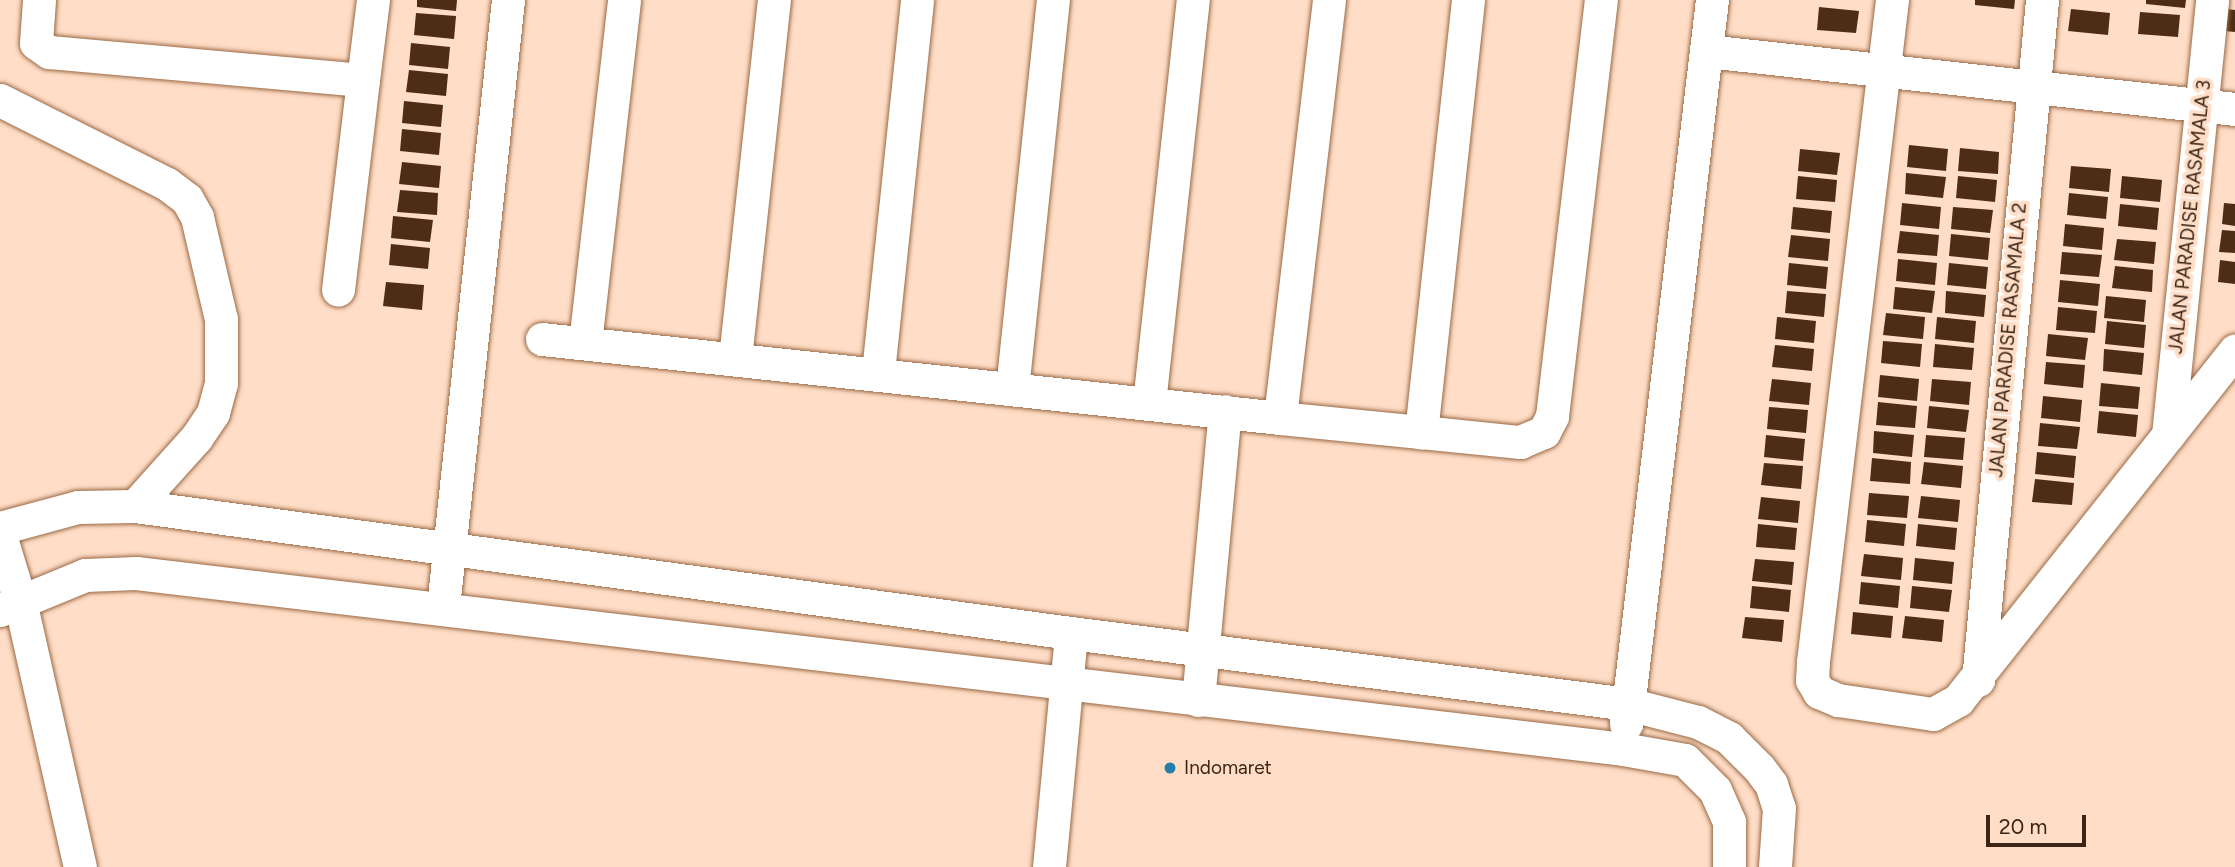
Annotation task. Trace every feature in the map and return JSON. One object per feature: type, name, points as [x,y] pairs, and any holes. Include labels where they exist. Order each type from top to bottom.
[{"type":"street","points":[[39,0],[36,43],[49,51],[363,80]]},
{"type":"street","points":[[338,290],[373,0]]},
{"type":"street","points":[[443,607],[447,546],[508,0]]},
{"type":"street","points":[[585,343],[624,0]]},
{"type":"street","points":[[735,358],[774,0]]},
{"type":"street","points":[[878,372],[917,0]]},
{"type":"street","points":[[1012,388],[1053,0]]},
{"type":"street","points":[[1149,403],[1193,0]]},
{"type":"street","points":[[1280,418],[1329,0]]},
{"type":"street","points":[[1421,432],[1468,0]]},
{"type":"street","points":[[542,339],[878,372],[1280,418],[1520,442],[1544,432],[1552,416],[1601,0]]},
{"type":"street","points":[[1623,749],[1712,0]]},
{"type":"street","points":[[1892,0],[1812,680],[1819,692],[1838,701],[1933,714],[1946,709],[1978,680],[2235,350]]},
{"type":"street","name":"JALAN PARADISE RASAMALA 2","points":[[1978,680],[2031,88],[2042,0]]},
{"type":"street","name":"JALAN PARADISE RASAMALA 3","points":[[2168,435],[2212,0]]},
{"type":"street","points":[[1707,51],[2235,109]]},
{"type":"street","points":[[0,100],[167,184],[187,199],[197,217],[221,319],[221,383],[213,413],[196,438],[135,506]]},
{"type":"street","points":[[1198,700],[1225,411]]},
{"type":"street","points":[[0,528],[78,507],[135,506],[447,546],[1071,633],[1628,704],[1698,722],[1729,738],[1759,768],[1771,784],[1779,808],[1775,867]]},
{"type":"street","points":[[0,535],[10,606],[80,867]]},
{"type":"street","points":[[10,606],[85,575],[136,573],[443,607],[1198,700],[1623,749],[1685,760],[1715,790],[1729,821],[1729,867]]},
{"type":"street","points":[[1049,867],[1071,633]]},
{"type":"building","points":[[417,0],[457,0],[456,11],[417,7]]},
{"type":"building","points":[[1975,0],[2015,0],[2014,9],[1975,5]]},
{"type":"building","points":[[2146,0],[2186,0],[2185,8],[2146,4]]},
{"type":"building","points":[[1819,7],[1859,11],[1856,33],[1817,30]]},
{"type":"building","points":[[2071,9],[2110,13],[2108,35],[2068,31]]},
{"type":"building","points":[[2227,9],[2235,10],[2235,32],[2225,31]]},
{"type":"building","points":[[2140,12],[2180,15],[2178,37],[2138,34]]},
{"type":"building","points":[[416,13],[456,16],[454,39],[414,35]]},
{"type":"building","points":[[411,43],[450,47],[448,69],[409,65]]},
{"type":"building","points":[[409,70],[448,74],[446,96],[406,92]]},
{"type":"building","points":[[404,101],[443,105],[441,127],[402,123]]},
{"type":"building","points":[[402,129],[441,133],[439,155],[400,151]]},
{"type":"building","points":[[1909,145],[1948,149],[1946,171],[1907,167]]},
{"type":"building","points":[[1960,148],[1999,152],[1998,174],[1958,171]]},
{"type":"building","points":[[1800,149],[1840,153],[1837,175],[1798,171]]},
{"type":"building","points":[[402,162],[441,166],[439,188],[399,184]]},
{"type":"building","points":[[2071,166],[2111,169],[2109,192],[2069,188]]},
{"type":"building","points":[[1906,173],[1946,177],[1943,198],[1905,194]]},
{"type":"building","points":[[1798,176],[1837,180],[1835,202],[1796,199]]},
{"type":"building","points":[[1958,176],[1997,180],[1995,202],[1956,198]]},
{"type":"building","points":[[2122,176],[2162,180],[2160,202],[2120,198]]},
{"type":"building","points":[[400,190],[438,193],[437,215],[397,212]]},
{"type":"building","points":[[2069,193],[2108,197],[2106,219],[2067,215]]},
{"type":"building","points":[[1902,203],[1941,207],[1939,229],[1900,225]]},
{"type":"building","points":[[2224,203],[2235,204],[2235,226],[2222,224]]},
{"type":"building","points":[[2120,204],[2159,208],[2157,230],[2118,226]]},
{"type":"building","points":[[1793,207],[1832,211],[1830,233],[1791,229]]},
{"type":"building","points":[[1953,207],[1993,210],[1990,233],[1951,229]]},
{"type":"building","points":[[393,216],[433,220],[430,242],[391,238]]},
{"type":"building","points":[[2065,224],[2104,228],[2102,250],[2063,246]]},
{"type":"building","points":[[2222,230],[2235,231],[2235,253],[2219,252]]},
{"type":"building","points":[[1900,231],[1939,235],[1937,256],[1897,253]]},
{"type":"building","points":[[1951,234],[1990,238],[1988,260],[1949,256]]},
{"type":"building","points":[[1791,235],[1830,239],[1828,261],[1788,257]]},
{"type":"building","points":[[2117,239],[2156,242],[2154,264],[2114,260]]},
{"type":"building","points":[[391,244],[430,248],[428,269],[389,265]]},
{"type":"building","points":[[2062,252],[2102,255],[2099,277],[2060,274]]},
{"type":"building","points":[[1898,259],[1937,263],[1935,285],[1896,281]]},
{"type":"building","points":[[2220,260],[2235,262],[2235,284],[2218,282]]},
{"type":"building","points":[[1789,263],[1828,267],[1826,289],[1787,285]]},
{"type":"building","points":[[1949,263],[1988,267],[1986,289],[1947,285]]},
{"type":"building","points":[[2115,266],[2153,270],[2152,292],[2112,288]]},
{"type":"building","points":[[2060,280],[2100,284],[2098,306],[2058,302]]},
{"type":"building","points":[[386,282],[424,285],[422,310],[383,306]]},
{"type":"building","points":[[1895,287],[1935,291],[1932,313],[1893,309]]},
{"type":"building","points":[[1787,291],[1826,294],[1824,317],[1785,313]]},
{"type":"building","points":[[1946,291],[1986,295],[1984,317],[1945,313]]},
{"type":"building","points":[[2106,296],[2146,300],[2144,322],[2104,318]]},
{"type":"building","points":[[2058,307],[2097,311],[2095,333],[2056,330]]},
{"type":"building","points":[[1886,313],[1925,317],[1923,339],[1883,335]]},
{"type":"building","points":[[1777,317],[1816,321],[1814,343],[1775,339]]},
{"type":"building","points":[[1937,317],[1976,321],[1974,343],[1935,339]]},
{"type":"building","points":[[2107,321],[2146,325],[2144,348],[2105,344]]},
{"type":"building","points":[[2048,334],[2088,338],[2085,360],[2046,356]]},
{"type":"building","points":[[1883,341],[1922,344],[1920,367],[1881,363]]},
{"type":"building","points":[[1935,344],[1974,348],[1972,370],[1933,367]]},
{"type":"building","points":[[1775,345],[1814,349],[1812,371],[1772,367]]},
{"type":"building","points":[[2104,349],[2144,353],[2142,375],[2103,371]]},
{"type":"building","points":[[2046,362],[2085,365],[2083,388],[2044,384]]},
{"type":"building","points":[[1880,375],[1919,379],[1917,401],[1878,397]]},
{"type":"building","points":[[1772,379],[1811,383],[1809,405],[1769,401]]},
{"type":"building","points":[[1932,379],[1971,382],[1969,405],[1930,401]]},
{"type":"building","points":[[2101,383],[2140,387],[2138,409],[2099,406]]},
{"type":"building","points":[[2043,396],[2082,400],[2080,422],[2041,418]]},
{"type":"building","points":[[1878,402],[1917,406],[1915,428],[1876,425]]},
{"type":"building","points":[[1929,406],[1969,410],[1966,432],[1927,428]]},
{"type":"building","points":[[1769,407],[1808,410],[1806,433],[1767,429]]},
{"type":"building","points":[[2099,411],[2138,415],[2136,437],[2097,433]]},
{"type":"building","points":[[2040,423],[2080,427],[2077,449],[2038,446]]},
{"type":"building","points":[[1874,431],[1914,435],[1912,457],[1873,453]]},
{"type":"building","points":[[1766,435],[1805,439],[1803,461],[1764,457]]},
{"type":"building","points":[[1926,435],[1965,438],[1963,460],[1924,457]]},
{"type":"building","points":[[2037,452],[2076,456],[2074,478],[2035,474]]},
{"type":"building","points":[[1872,458],[1911,462],[1910,484],[1870,481]]},
{"type":"building","points":[[1924,462],[1963,466],[1961,488],[1921,484]]},
{"type":"building","points":[[1764,463],[1803,466],[1801,489],[1761,485]]},
{"type":"building","points":[[2035,479],[2074,483],[2072,505],[2032,502]]},
{"type":"building","points":[[1869,493],[1909,496],[1907,518],[1867,515]]},
{"type":"building","points":[[1921,496],[1960,500],[1958,522],[1918,518]]},
{"type":"building","points":[[1761,497],[1800,501],[1798,523],[1758,519]]},
{"type":"building","points":[[1867,520],[1906,524],[1904,546],[1865,542]]},
{"type":"building","points":[[1758,524],[1797,528],[1795,550],[1756,547]]},
{"type":"building","points":[[1918,524],[1957,528],[1955,550],[1916,546]]},
{"type":"building","points":[[1864,554],[1903,558],[1901,580],[1861,576]]},
{"type":"building","points":[[1915,558],[1954,562],[1952,584],[1913,580]]},
{"type":"building","points":[[1755,559],[1794,562],[1792,585],[1752,581]]},
{"type":"building","points":[[1861,582],[1900,586],[1898,608],[1859,604]]},
{"type":"building","points":[[1752,586],[1791,590],[1789,612],[1750,608]]},
{"type":"building","points":[[1912,586],[1952,590],[1949,612],[1910,608]]},
{"type":"building","points":[[1853,612],[1893,616],[1891,638],[1851,634]]},
{"type":"building","points":[[1905,616],[1944,620],[1942,642],[1902,638]]},
{"type":"building","points":[[1745,617],[1784,620],[1782,642],[1742,638]]},
{"type":"place","name":"Indomaret","points":[[1170,768]]}]
